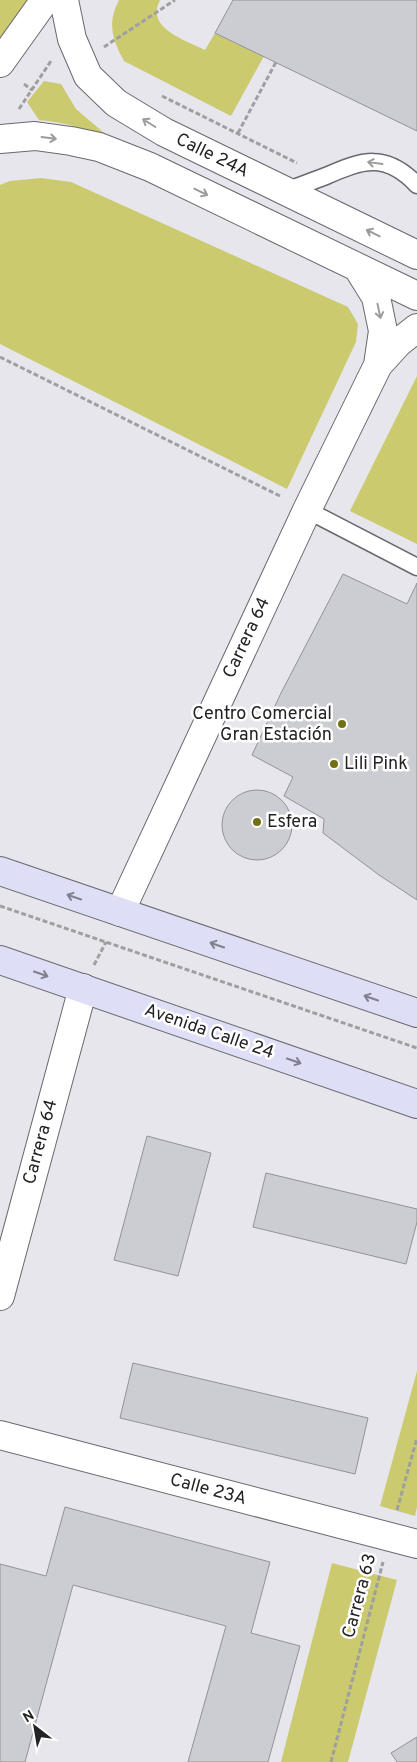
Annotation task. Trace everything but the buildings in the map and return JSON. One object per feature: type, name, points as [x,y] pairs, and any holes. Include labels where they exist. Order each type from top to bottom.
[{"type":"main road","points":[[0,871],[417,1014]]},
{"type":"main road","name":"Avenida Calle 24","points":[[0,960],[417,1104]]},
{"type":"street","points":[[0,63],[45,0]]},
{"type":"street","name":"Calle 24A","points":[[64,0],[72,39],[88,76],[116,102],[164,132],[417,255]]},
{"type":"street","name":"Calle 24A","points":[[0,139],[35,136],[99,147],[150,167],[417,296]]},
{"type":"street","name":"Carrera 64","points":[[358,268],[376,297],[380,314],[383,331],[378,365]]},
{"type":"street","name":"Carrera 64","points":[[120,912],[307,510],[378,365],[398,342],[417,328]]},
{"type":"street","name":"Carrera 64","points":[[0,1296],[83,988]]},
{"type":"street","name":"Calle 23A","points":[[0,1435],[417,1544]]},
{"type":"lane","points":[[286,191],[343,168],[360,162],[370,161],[379,162],[400,170],[417,185]]},
{"type":"lane","points":[[307,510],[417,567]]},
{"type":"path","points":[[99,50],[175,0]]},
{"type":"path","points":[[15,114],[54,58]]},
{"type":"path","points":[[238,133],[276,62]]},
{"type":"path","points":[[24,84],[32,90]]},
{"type":"path","points":[[158,94],[324,177]]},
{"type":"path","points":[[0,357],[307,510]]},
{"type":"path","points":[[0,906],[417,1048]]},
{"type":"path","points":[[83,988],[120,912]]},
{"type":"path","name":"Carrera 63","points":[[331,1762],[417,1438]]},
{"type":"shaded area","points":[[0,0],[30,0],[0,40]]},
{"type":"shaded area","points":[[119,0],[160,0],[157,10],[158,18],[162,25],[169,32],[205,50],[215,33],[264,56],[231,116],[124,61],[112,31],[113,16]]},
{"type":"shaded area","points":[[44,81],[61,84],[76,109],[110,138],[75,126],[39,120],[27,102]]},
{"type":"shaded area","points":[[41,178],[71,182],[348,307],[358,324],[356,342],[287,489],[0,344],[0,185],[10,181]]},
{"type":"shaded area","points":[[417,376],[417,544],[350,511]]},
{"type":"shaded area","points":[[417,1371],[417,1507],[415,1516],[380,1506]]},
{"type":"shaded area","points":[[332,1563],[397,1580],[348,1762],[281,1762]]},
{"type":"place","name":"Centro Comercial Gran Estación","points":[[342,724]]},
{"type":"place","name":"Lili Pink","points":[[334,764]]},
{"type":"place","name":"Esfera","points":[[257,822]]}]
